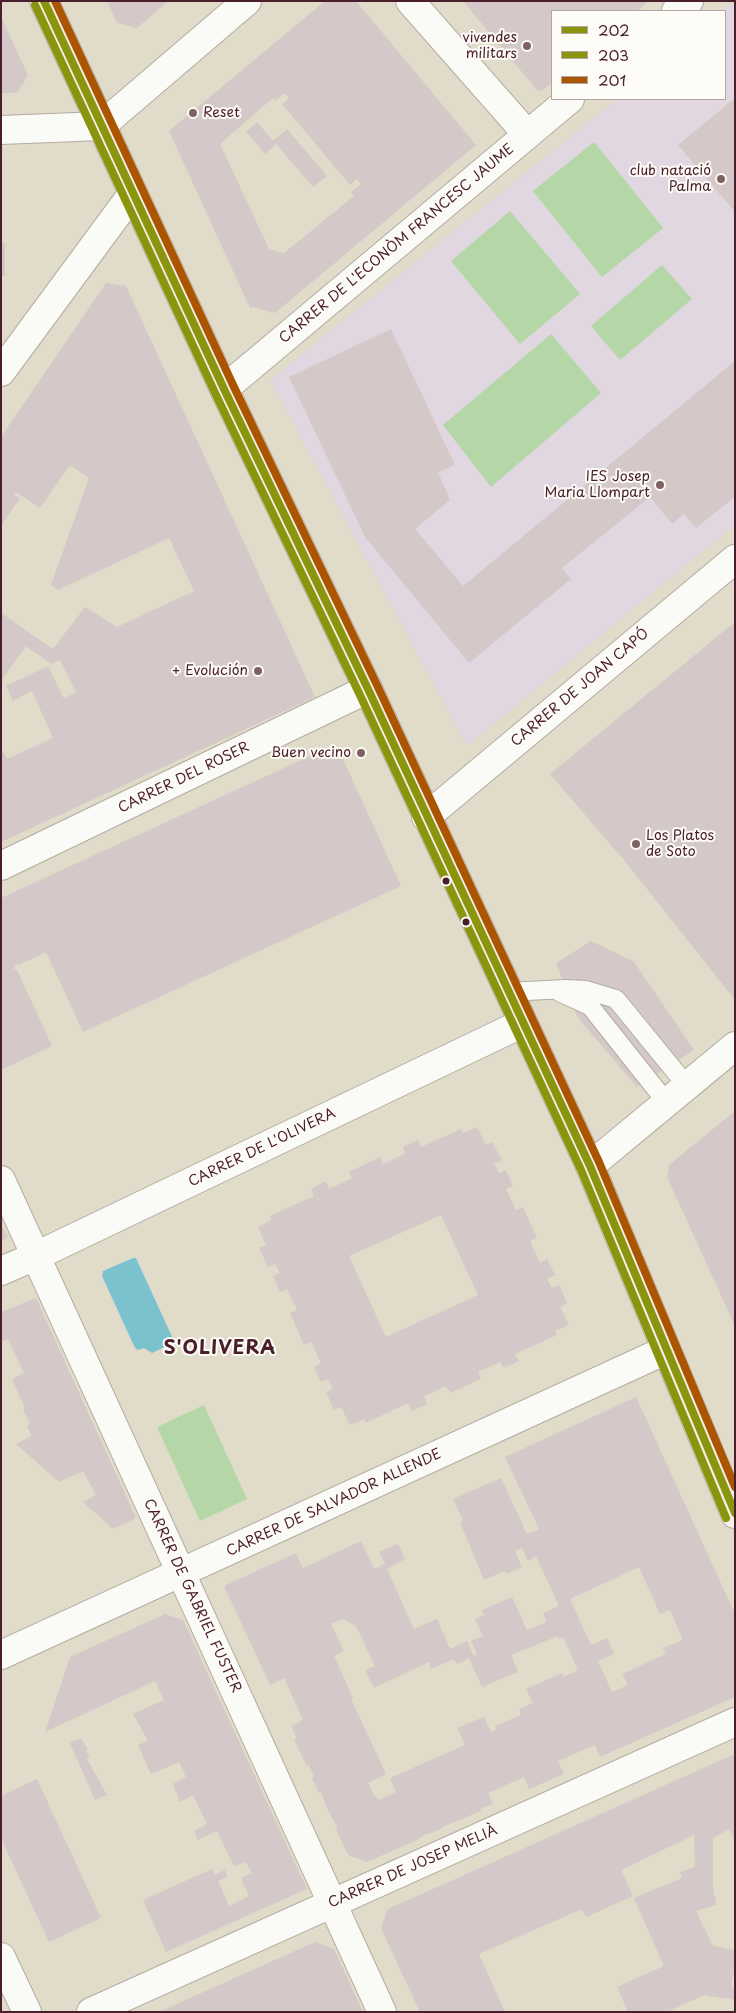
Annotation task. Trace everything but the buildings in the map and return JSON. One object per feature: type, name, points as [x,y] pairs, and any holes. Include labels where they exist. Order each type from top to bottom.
[{"type":"main road","points":[[44,1],[224,389],[368,689],[590,1166],[735,1514]]},
{"type":"street","points":[[1,130],[101,126],[247,1]]},
{"type":"street","points":[[410,1],[527,134]]},
{"type":"street","points":[[677,10],[689,1]]},
{"type":"street","name":"CARRER DE L'ECONÒM FRANCESC JAUME","points":[[224,389],[569,100]]},
{"type":"street","points":[[1,372],[133,193]]},
{"type":"street","name":"CARRER DE JOAN CAPÓ","points":[[426,817],[735,559]]},
{"type":"street","name":"CARRER DEL ROSER","points":[[1,866],[368,689]]},
{"type":"street","name":"CARRER DE L'OLIVERA","points":[[1,1271],[522,1023]]},
{"type":"street","points":[[590,1166],[735,1046]]},
{"type":"street","name":"CARRER DE GABRIEL FUSTER","points":[[1,1180],[382,2012]]},
{"type":"street","name":"CARRER DE SALVADOR ALLENDE","points":[[1,1655],[666,1350]]},
{"type":"street","name":"CARRER DE JOSEP MELIÀ","points":[[92,2012],[735,1722]]},
{"type":"street","points":[[1,1957],[27,2012]]},
{"type":"lane","points":[[554,990],[590,1006],[677,1094]]},
{"type":"lane","points":[[508,992],[586,990],[616,999],[677,1094]]},
{"type":"shaded area","points":[[735,1],[735,98],[678,145],[735,212],[735,525],[467,746],[270,380],[616,100],[726,100],[726,10],[723,10]]},
{"type":"green space","points":[[594,142],[663,228],[602,277],[533,191]]},
{"type":"green space","points":[[510,211],[580,294],[520,344],[451,261]]},
{"type":"green space","points":[[662,265],[692,299],[620,360],[591,326]]},
{"type":"green space","points":[[551,334],[601,393],[491,487],[443,425]]},
{"type":"green space","points":[[204,1405],[247,1499],[200,1521],[157,1427]]},
{"type":"water","points":[[136,1258],[174,1341],[152,1353],[144,1348],[138,1350],[135,1348],[102,1276],[103,1271]]},
{"type":"transit line","name":"202","points":[[44,1],[224,389],[368,689],[590,1166],[735,1513]]},
{"type":"transit line","name":"201","points":[[55,1],[233,385],[377,685],[599,1162],[735,1487]]},
{"type":"transit line","name":"203","points":[[35,5],[215,393],[359,693],[581,1170],[726,1518]]},
{"type":"place","name":"vivendes militars","points":[[527,46]]},
{"type":"place","name":"Reset","points":[[193,113]]},
{"type":"place","name":"club natació Palma","points":[[721,179]]},
{"type":"place","name":"IES Josep Maria Llompart","points":[[660,485]]},
{"type":"place","name":"+ Evolución","points":[[258,671]]},
{"type":"place","name":"Buen vecino","points":[[361,753]]},
{"type":"place","name":"Los Platos de Soto","points":[[636,844]]},
{"type":"district","name":"S'OLIVERA","points":[[220,1349]]}]
